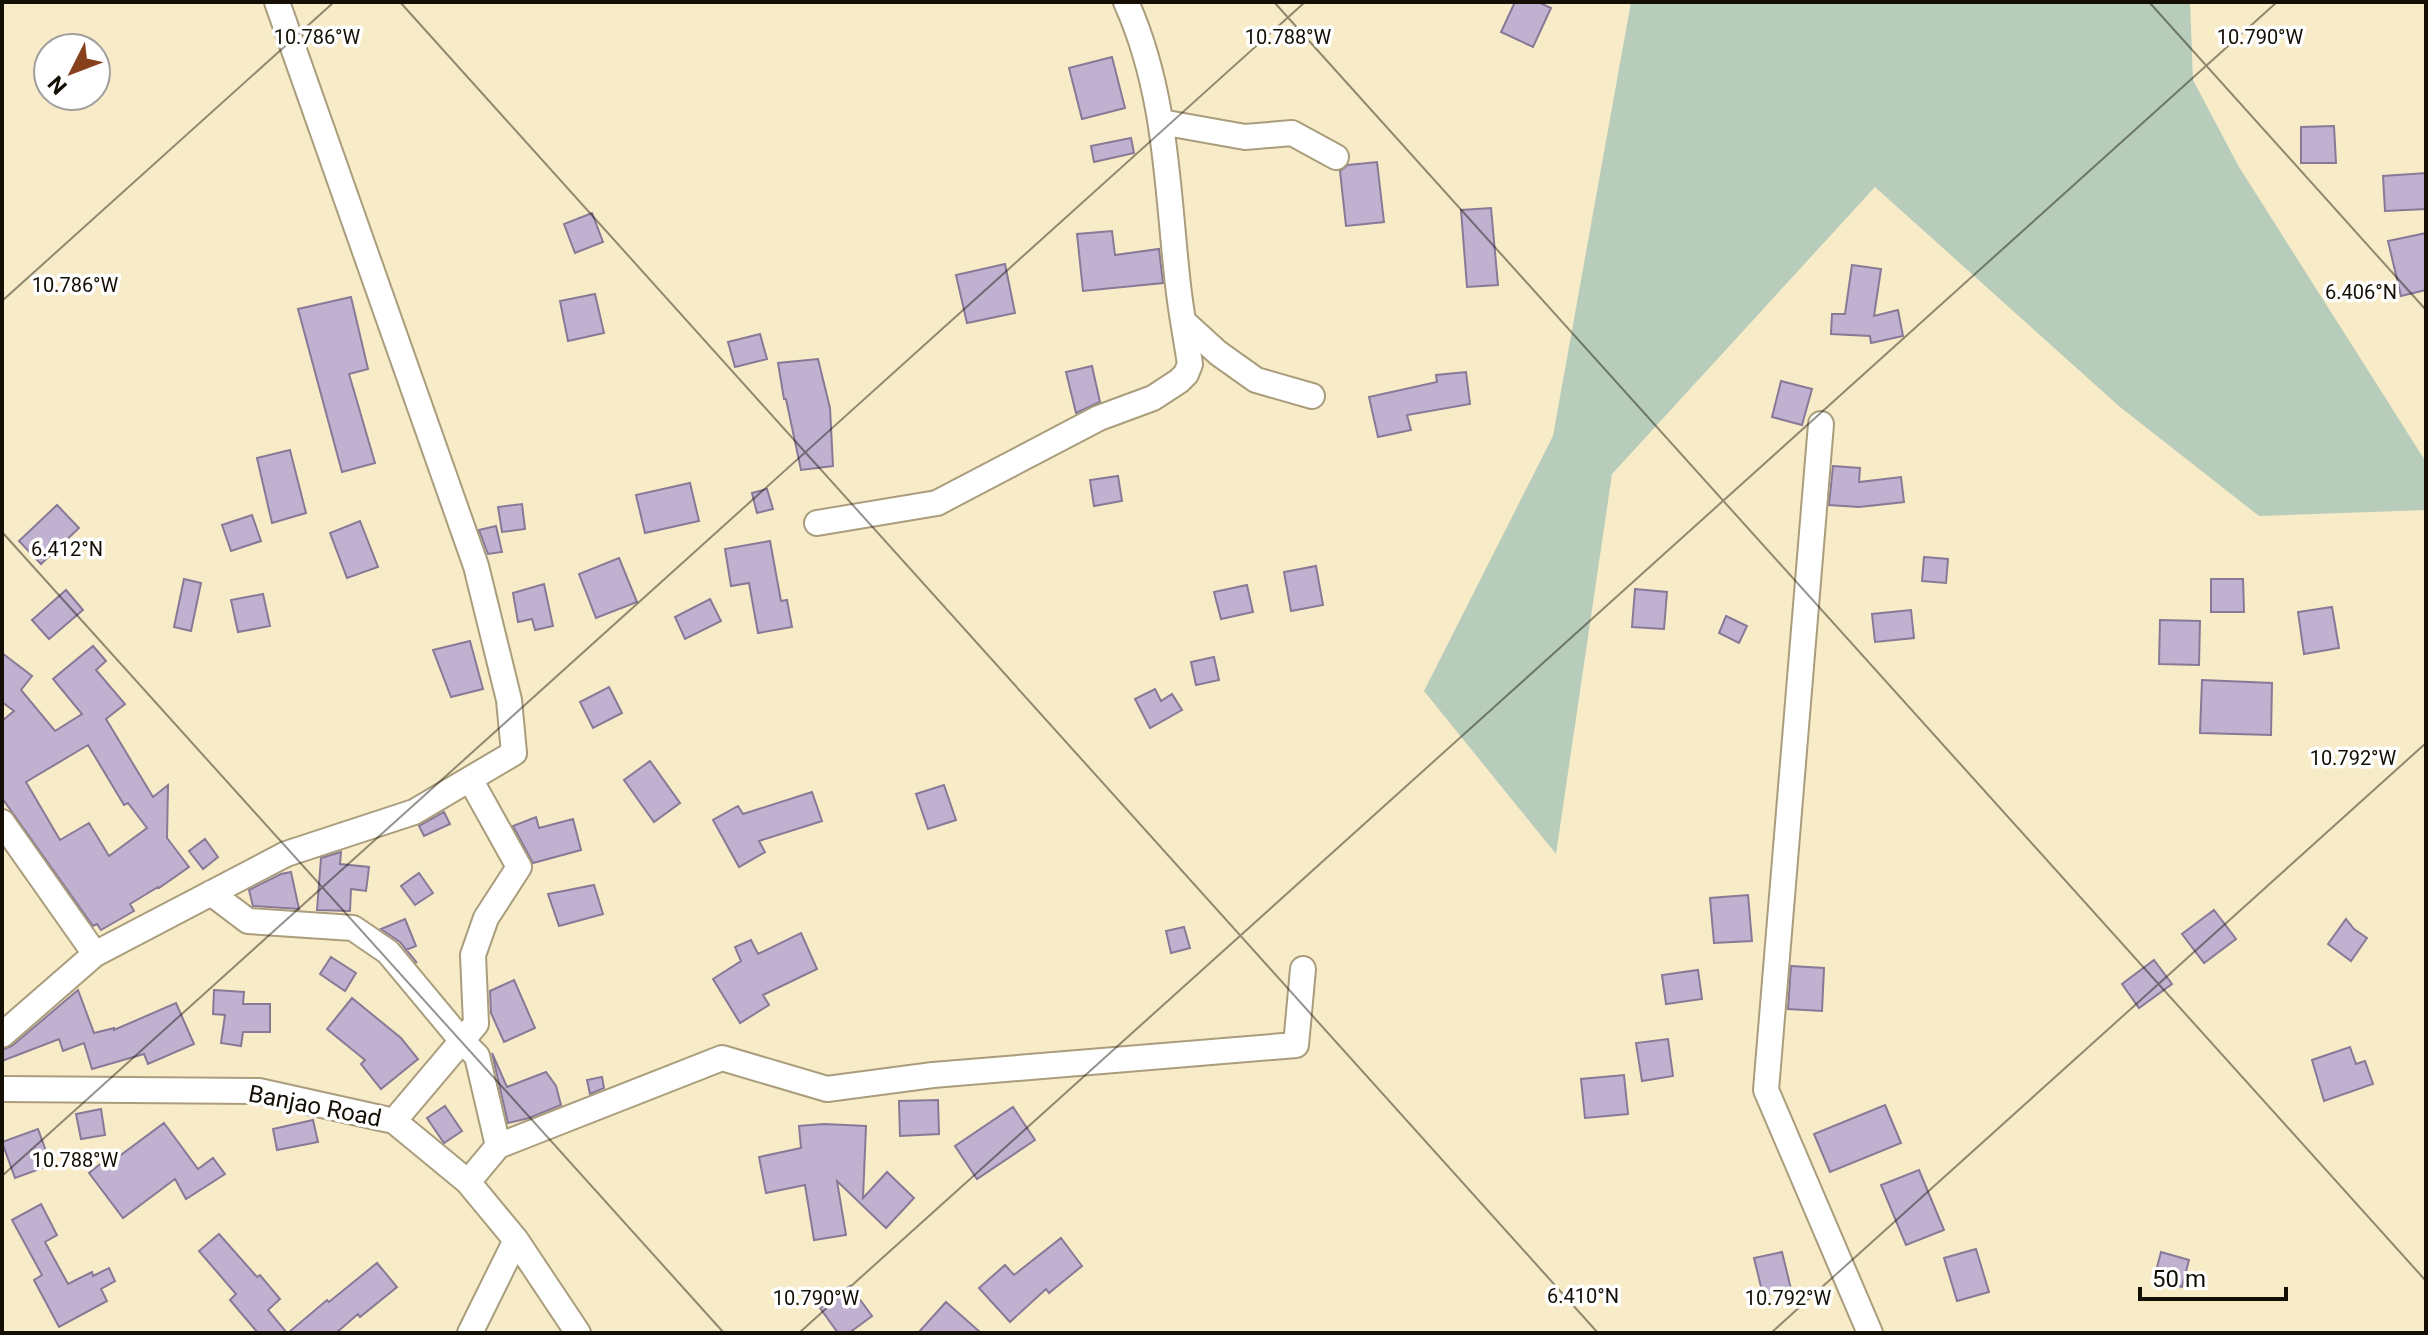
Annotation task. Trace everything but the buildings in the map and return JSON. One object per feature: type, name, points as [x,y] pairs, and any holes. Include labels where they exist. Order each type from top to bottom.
[{"type":"street","points":[[2,1035],[95,954],[286,854],[414,812],[514,753],[509,700],[480,580],[277,2]]},
{"type":"street","points":[[817,523],[937,503],[1099,418],[1153,398],[1186,374],[1190,364],[1161,122],[1143,39],[1126,2]]},
{"type":"street","points":[[1161,122],[1245,137],[1292,133],[1336,157]]},
{"type":"street","points":[[1183,321],[1218,353],[1256,380],[1312,396]]},
{"type":"street","points":[[1821,424],[1766,1090],[1870,1333]]},
{"type":"street","points":[[394,1121],[476,1024],[473,955],[486,918],[519,867],[470,779]]},
{"type":"street","points":[[2,822],[95,954]]},
{"type":"street","points":[[211,893],[248,921],[353,928],[388,952],[477,1056],[498,1146]]},
{"type":"street","points":[[468,1182],[498,1146],[722,1058],[827,1089],[933,1075],[1296,1045],[1303,969]]},
{"type":"street","name":"Banjao Road","points":[[2,1089],[259,1091],[394,1121],[468,1182],[516,1240],[578,1333]]},
{"type":"street","points":[[470,1333],[516,1240]]},
{"type":"green space","points":[[1631,2],[2190,2],[2193,80],[2239,167],[2426,462],[2426,510],[2259,516],[2120,407],[1875,187],[1612,474],[1556,854],[1424,691],[1553,436]]}]
